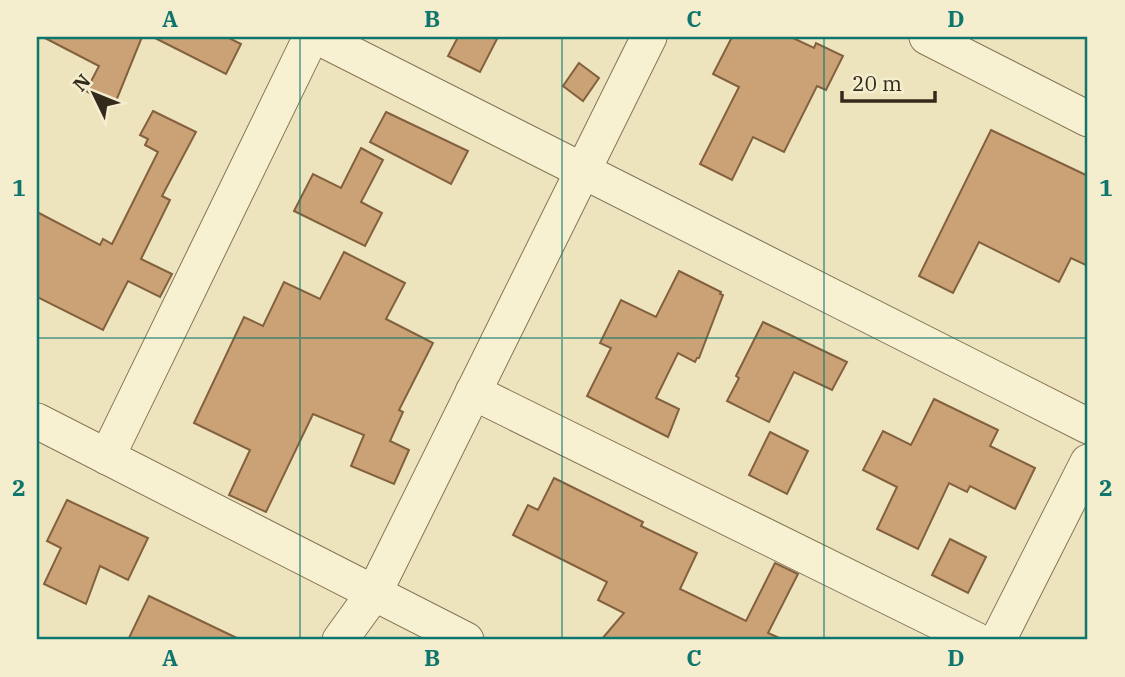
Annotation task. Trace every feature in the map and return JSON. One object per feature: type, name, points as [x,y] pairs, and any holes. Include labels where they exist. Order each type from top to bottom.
[{"type":"street","points":[[107,457],[311,37]]},
{"type":"street","points":[[318,37],[1088,426]]},
{"type":"street","points":[[340,640],[374,593],[649,37]]},
{"type":"street","points":[[927,37],[1088,119]]},
{"type":"street","points":[[473,392],[976,640]]},
{"type":"street","points":[[37,421],[466,640]]},
{"type":"street","points":[[998,640],[1088,462]]},
{"type":"building","points":[[43,37],[142,37],[114,106],[86,91],[99,66]]},
{"type":"building","points":[[153,37],[227,37],[241,44],[226,74]]},
{"type":"building","points":[[458,37],[498,37],[480,72],[448,56]]},
{"type":"building","points":[[732,37],[791,37],[814,48],[816,43],[843,56],[826,90],[817,86],[784,152],[753,137],[732,180],[700,164],[739,87],[713,74]]},
{"type":"building","points":[[579,63],[599,78],[583,101],[563,86]]},
{"type":"building","points":[[153,111],[196,132],[162,196],[170,200],[141,259],[172,274],[160,297],[128,281],[103,330],[37,297],[37,212],[100,245],[103,239],[112,244],[158,152],[145,145],[148,139],[140,135]]},
{"type":"building","points":[[386,112],[468,151],[451,184],[370,142]]},
{"type":"building","points":[[991,130],[1088,176],[1088,266],[1071,258],[1059,282],[979,242],[953,293],[919,276]]},
{"type":"building","points":[[361,148],[383,160],[361,202],[382,213],[365,246],[294,211],[313,174],[341,188]]},
{"type":"building","points":[[344,252],[405,283],[386,319],[433,343],[399,410],[403,412],[390,441],[409,450],[394,484],[351,466],[364,435],[313,414],[266,512],[229,495],[250,450],[194,423],[244,317],[263,326],[284,282],[320,299]]},
{"type":"building","points":[[679,271],[723,295],[699,358],[695,362],[678,353],[656,398],[679,409],[668,437],[587,396],[611,348],[600,343],[621,300],[656,317]]},
{"type":"building","points":[[763,322],[847,362],[832,390],[794,372],[769,422],[727,401],[739,378],[736,376]]},
{"type":"building","points":[[934,399],[998,430],[990,446],[1035,468],[1015,509],[970,486],[967,492],[949,483],[918,549],[877,529],[897,487],[863,470],[883,431],[911,445]]},
{"type":"building","points":[[770,432],[808,451],[787,494],[749,475]]},
{"type":"building","points":[[554,478],[643,522],[641,526],[697,553],[680,589],[746,621],[775,563],[798,574],[768,633],[784,640],[601,640],[624,613],[598,600],[607,582],[513,535],[528,505],[538,510]]},
{"type":"building","points":[[67,500],[148,538],[128,580],[100,566],[86,604],[44,584],[61,548],[47,541]]},
{"type":"building","points":[[950,539],[986,557],[968,593],[932,575]]},
{"type":"building","points":[[149,596],[241,640],[128,640]]}]
